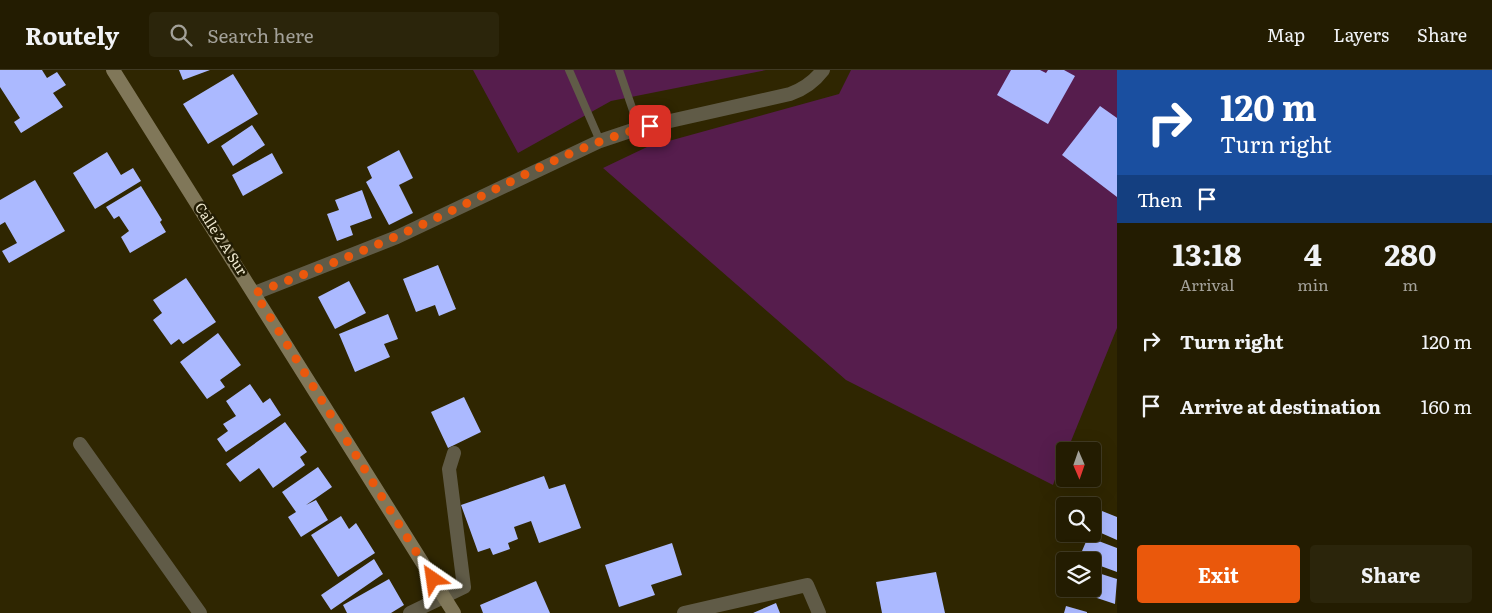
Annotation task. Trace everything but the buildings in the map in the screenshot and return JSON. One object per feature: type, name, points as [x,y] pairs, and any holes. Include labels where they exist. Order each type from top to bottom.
[{"type":"main road","name":"Calle 2 A Sur","points":[[113,70],[255,293],[454,613]]},
{"type":"street","points":[[255,293],[397,237],[600,141],[639,128],[790,94],[802,90],[823,70]]},
{"type":"street","points":[[80,444],[200,613]]},
{"type":"street","points":[[410,613],[464,587],[449,469],[454,453]]},
{"type":"street","points":[[684,613],[807,585],[819,613]]},
{"type":"lane","points":[[569,70],[600,141]]},
{"type":"lane","points":[[619,70],[639,128]]},
{"type":"shaded area","points":[[473,70],[766,70],[611,101],[518,153]]},
{"type":"shaded area","points":[[851,70],[1117,70],[1117,328],[1071,442],[1056,442],[1056,476],[1053,485],[846,380],[603,168],[647,147],[839,94]]},
{"type":"route","points":[[433,579],[255,293],[397,237],[575,151],[619,134],[650,126]]}]
